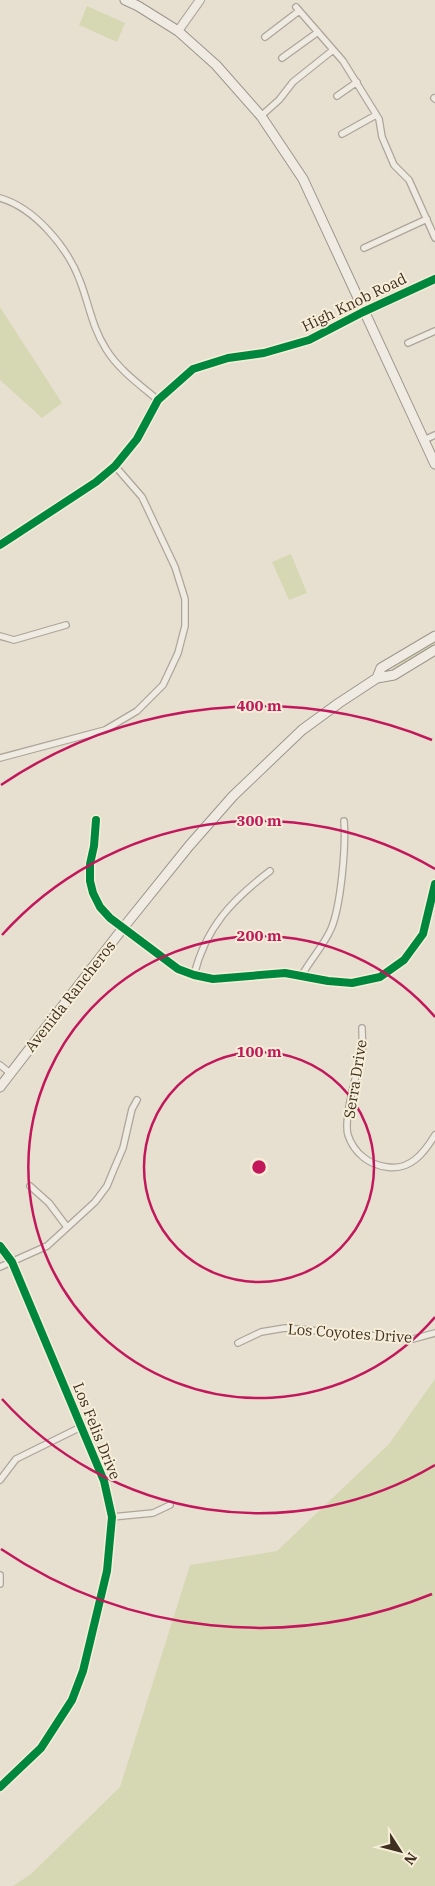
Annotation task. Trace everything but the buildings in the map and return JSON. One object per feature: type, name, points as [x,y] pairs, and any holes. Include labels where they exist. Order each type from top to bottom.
[{"type":"main road","points":[[125,0],[178,31],[222,70],[261,116],[303,179],[435,464]]},
{"type":"main road","name":"Avenida Rancheros","points":[[377,678],[381,668],[435,636]]},
{"type":"main road","name":"Avenida Rancheros","points":[[0,1087],[123,928],[189,846],[233,796],[302,730],[339,703],[377,678],[394,675],[435,650]]},
{"type":"street","points":[[178,31],[200,0]]},
{"type":"street","points":[[265,37],[298,9],[318,32],[357,82],[379,119],[382,137],[394,165],[409,180],[435,238]]},
{"type":"street","points":[[282,58],[318,32]]},
{"type":"street","points":[[261,116],[283,96],[293,82],[333,50]]},
{"type":"street","points":[[337,96],[357,82]]},
{"type":"street","points":[[342,134],[376,115]]},
{"type":"street","points":[[0,198],[35,217],[60,245],[80,280],[90,317],[106,350],[128,374],[158,400]]},
{"type":"street","points":[[364,248],[427,219]]},
{"type":"street","name":"High Knob Road","points":[[0,545],[96,482],[115,466],[138,439],[158,400],[193,370],[228,358],[264,354],[309,340],[435,279]]},
{"type":"street","points":[[408,343],[435,330]]},
{"type":"street","points":[[424,440],[435,435]]},
{"type":"street","points":[[0,758],[105,730],[137,711],[163,685],[178,654],[185,626],[185,599],[175,567],[142,497],[115,466]]},
{"type":"street","points":[[0,636],[14,640],[66,625]]},
{"type":"street","points":[[96,820],[94,846],[90,864],[93,893],[110,918],[178,969],[213,979],[285,973],[328,981],[352,983],[380,977],[404,960],[424,934],[435,884]]},
{"type":"street","points":[[302,975],[326,940],[336,914],[345,844],[344,821]]},
{"type":"street","points":[[194,975],[205,942],[225,911],[238,897],[270,872]]},
{"type":"street","name":"Serra Drive","points":[[362,1028],[362,1048],[349,1113],[348,1133],[358,1154],[377,1166],[395,1169],[411,1163],[425,1151],[435,1136]]},
{"type":"street","points":[[0,1065],[10,1073]]},
{"type":"street","points":[[0,1267],[47,1246],[95,1202],[106,1186],[123,1148],[132,1110],[137,1100]]},
{"type":"street","points":[[30,1186],[49,1202],[67,1227]]},
{"type":"street","name":"Los Felis Drive","points":[[0,1246],[12,1262],[104,1481],[112,1517],[108,1571],[83,1671],[72,1700],[41,1748],[0,1787]]},
{"type":"street","name":"Los Coyotes Drive","points":[[238,1343],[261,1332],[285,1328],[413,1339],[435,1333]]},
{"type":"street","points":[[0,1480],[16,1459],[81,1427]]},
{"type":"street","points":[[112,1517],[153,1513],[170,1505]]},
{"type":"street","points":[[0,1575],[0,1584]]},
{"type":"green space","points":[[87,6],[125,23],[117,42],[79,25]]},
{"type":"green space","points":[[0,307],[62,403],[42,418],[0,380]]},
{"type":"green space","points":[[291,554],[307,593],[289,600],[272,562]]},
{"type":"green space","points":[[435,639],[435,648],[386,674],[414,652]]},
{"type":"green space","points":[[435,1379],[435,1886],[13,1886],[31,1874],[120,1787],[190,1565],[277,1551],[389,1444]]},
{"type":"cycle path","points":[[0,545],[96,482],[115,466],[137,439],[158,400],[193,369],[228,358],[264,353],[309,340],[363,312],[435,279]]},
{"type":"cycle path","points":[[96,820],[94,846],[90,864],[90,881],[93,893],[100,907],[110,918],[178,969],[213,979],[285,973],[328,981],[352,983],[380,977],[404,960],[423,934],[435,884]]},
{"type":"cycle path","points":[[0,1246],[12,1262],[104,1481],[112,1517],[107,1571],[83,1671],[72,1700],[41,1748],[0,1787]]}]
